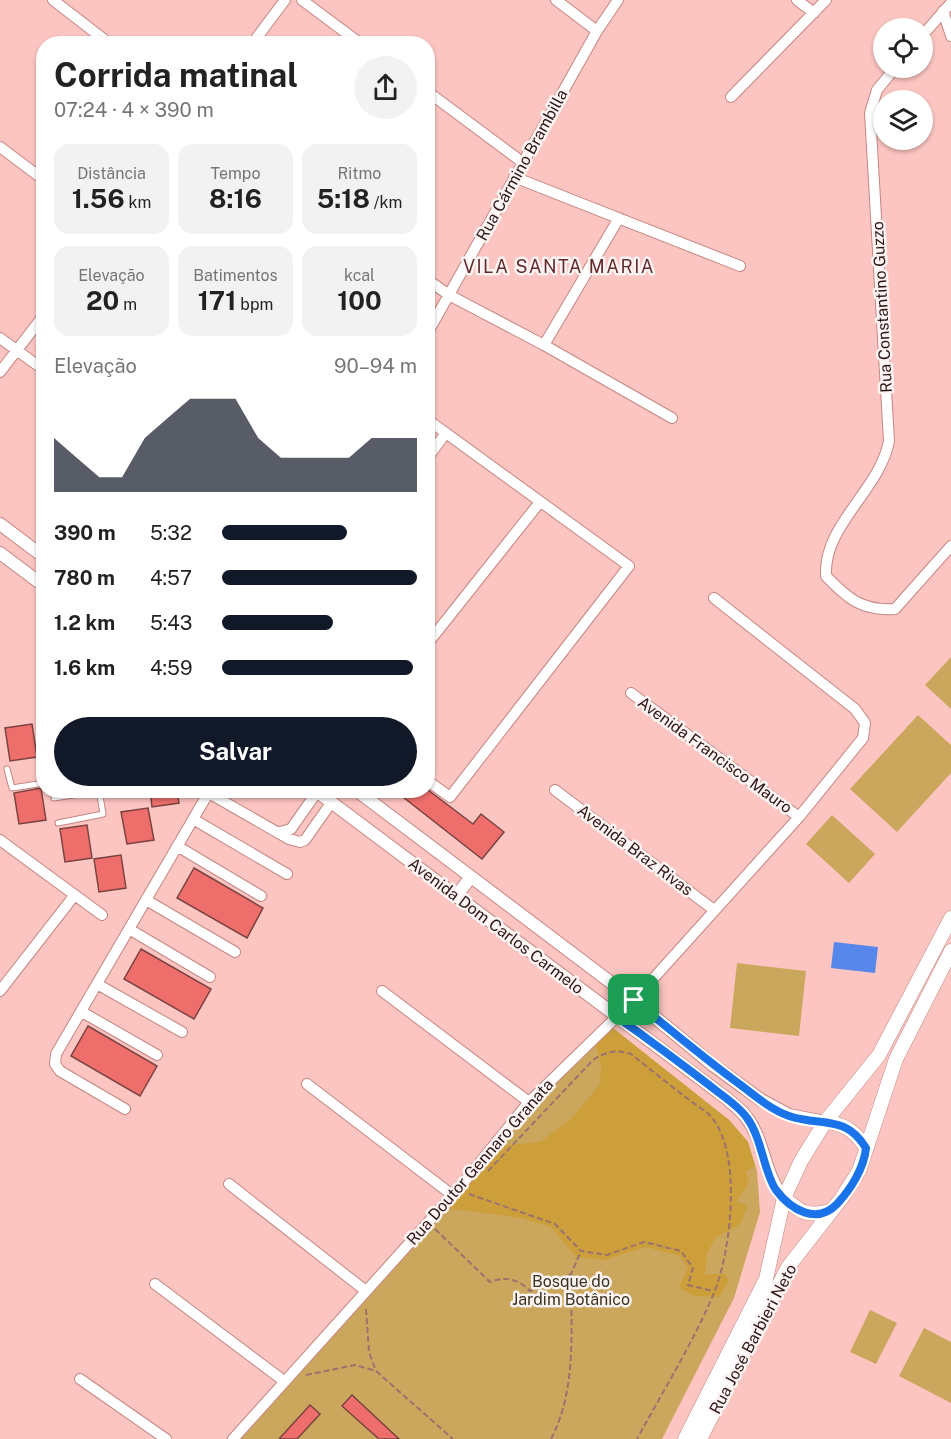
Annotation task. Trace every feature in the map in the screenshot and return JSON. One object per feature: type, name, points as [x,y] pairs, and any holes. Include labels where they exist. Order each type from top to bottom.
[{"type":"main road","points":[[825,1122],[879,1055],[951,918]]},
{"type":"main road","points":[[866,1148],[896,1059],[951,951]]},
{"type":"main road","points":[[825,1122],[837,1123],[849,1128],[860,1138],[866,1148]]},
{"type":"main road","name":"Rua José Barbieri Neto","points":[[686,1439],[766,1279],[784,1198],[801,1161],[825,1122]]},
{"type":"main road","name":"Rua José Barbieri Neto","points":[[700,1439],[788,1267],[851,1185],[859,1171],[866,1148]]},
{"type":"main road","points":[[784,1198],[802,1213],[813,1216],[830,1211]]},
{"type":"street","points":[[54,0],[100,36]]},
{"type":"street","points":[[258,36],[285,0]]},
{"type":"street","points":[[302,0],[350,36]]},
{"type":"street","points":[[556,0],[597,31]]},
{"type":"street","name":"Rua Cármino Brambilla","points":[[435,320],[522,162],[597,31],[618,0]]},
{"type":"street","points":[[797,0],[814,13]]},
{"type":"street","points":[[731,97],[826,0]]},
{"type":"street","points":[[933,23],[947,7]]},
{"type":"street","points":[[947,7],[951,36]]},
{"type":"street","name":"Rua Constantino Guzzo","points":[[887,78],[877,90],[870,113],[889,441],[881,465],[834,539],[825,559],[826,576],[861,606],[879,610],[895,609],[951,546]]},
{"type":"street","points":[[435,97],[522,162]]},
{"type":"street","points":[[0,147],[36,174]]},
{"type":"street","points":[[514,177],[740,266]]},
{"type":"street","points":[[544,345],[619,218]]},
{"type":"street","points":[[435,285],[449,295],[544,345],[672,418]]},
{"type":"street","points":[[0,372],[36,325]]},
{"type":"street","points":[[0,338],[36,364]]},
{"type":"street","points":[[435,425],[629,567],[450,797],[435,786]]},
{"type":"street","points":[[435,447],[446,433]]},
{"type":"street","points":[[435,634],[540,502]]},
{"type":"street","points":[[0,524],[36,551]]},
{"type":"street","points":[[0,553],[36,580]]},
{"type":"street","name":"Rua Doutor Gennaro Granata","points":[[233,1439],[366,1291],[529,1102],[634,1000],[799,817],[863,738],[865,723],[855,709],[714,598]]},
{"type":"street","name":"Avenida Francisco Mauro","points":[[631,693],[799,817]]},
{"type":"street","name":"Avenida Braz Rivas","points":[[555,790],[714,910]]},
{"type":"street","points":[[125,1109],[60,1071],[55,1064],[56,1054],[205,798]]},
{"type":"street","points":[[217,798],[294,841],[303,841],[331,803]]},
{"type":"street","points":[[280,832],[291,829],[311,798]]},
{"type":"street","name":"Avenida Dom Carlos Carmelo","points":[[325,798],[726,1098],[747,1117],[760,1143],[775,1189],[784,1198]]},
{"type":"street","name":"Avenida Dom Carlos Carmelo","points":[[367,798],[634,1000],[714,1066],[761,1100],[789,1116],[825,1122]]},
{"type":"street","points":[[193,819],[287,874]]},
{"type":"street","points":[[0,840],[102,915]]},
{"type":"street","points":[[177,846],[261,897]]},
{"type":"street","points":[[456,896],[471,877]]},
{"type":"street","points":[[0,991],[74,896]]},
{"type":"street","points":[[146,900],[234,952]]},
{"type":"street","points":[[129,928],[210,977]]},
{"type":"street","points":[[97,984],[182,1032]]},
{"type":"street","points":[[382,991],[529,1102]]},
{"type":"street","points":[[82,1012],[157,1055]]},
{"type":"street","points":[[307,1084],[451,1194]]},
{"type":"street","points":[[229,1184],[366,1291]]},
{"type":"street","points":[[155,1284],[284,1381]]},
{"type":"street","points":[[80,1379],[166,1439]]},
{"type":"lane","points":[[7,769],[12,788],[36,784]]},
{"type":"lane","points":[[58,823],[103,814],[100,798]]},
{"type":"path","points":[[562,1092],[593,1060],[603,1054],[625,1052],[630,1054],[713,1118],[722,1137],[732,1178],[732,1199],[723,1264],[714,1292],[638,1439]]},
{"type":"path","points":[[468,1194],[555,1224],[580,1251],[607,1255],[645,1242],[681,1251],[693,1268],[688,1285],[714,1292]]},
{"type":"path","points":[[435,1229],[490,1282],[501,1278],[514,1279],[530,1291],[571,1274]]},
{"type":"path","points":[[551,1439],[567,1392],[571,1353],[571,1274],[580,1251]]},
{"type":"path","points":[[365,1305],[369,1352],[376,1371]]},
{"type":"path","points":[[299,1376],[355,1365],[376,1371],[453,1439]]},
{"type":"green space","points":[[951,657],[951,709],[925,685]]},
{"type":"green space","points":[[918,715],[951,745],[951,773],[897,832],[850,789]]},
{"type":"green space","points":[[832,815],[875,854],[849,883],[806,844]]},
{"type":"green space","points":[[737,963],[806,971],[799,1036],[730,1028]]},
{"type":"green space","name":"Bosque do Jardim Botânico","points":[[609,1025],[729,1120],[748,1142],[757,1171],[760,1212],[734,1298],[662,1439],[235,1439]]},
{"type":"green space","points":[[870,1310],[897,1323],[876,1364],[850,1352]]},
{"type":"green space","points":[[924,1328],[951,1342],[951,1403],[899,1376]]},
{"type":"shaded area","points":[[609,1025],[729,1120],[748,1142],[755,1166],[746,1171],[749,1183],[736,1201],[747,1206],[740,1224],[715,1238],[707,1254],[705,1274],[725,1274],[729,1281],[719,1297],[694,1296],[679,1288],[688,1268],[680,1256],[646,1247],[604,1260],[576,1257],[551,1227],[521,1218],[444,1208],[500,1146],[540,1142],[571,1119],[600,1084],[601,1065],[595,1040]]},
{"type":"water","points":[[834,942],[878,947],[875,973],[831,968]]},
{"type":"building","points":[[32,724],[36,757],[10,761],[5,728]]},
{"type":"building","points":[[36,789],[36,798],[43,798],[46,820],[19,824],[14,793]]},
{"type":"building","points":[[435,795],[473,824],[481,814],[504,832],[482,859],[404,798],[435,798]]},
{"type":"building","points":[[151,798],[178,798],[179,803],[152,807]]},
{"type":"building","points":[[148,808],[154,840],[127,844],[121,812]]},
{"type":"building","points":[[87,825],[92,858],[65,862],[60,829]]},
{"type":"building","points":[[121,855],[126,888],[99,892],[94,859]]},
{"type":"building","points":[[194,868],[263,908],[247,938],[177,898]]},
{"type":"building","points":[[141,949],[211,989],[194,1019],[124,979]]},
{"type":"building","points":[[88,1026],[157,1066],[140,1096],[71,1056]]},
{"type":"building","points":[[352,1395],[399,1439],[379,1439],[342,1406]]},
{"type":"building","points":[[310,1405],[320,1414],[297,1439],[279,1439]]},
{"type":"district","name":"VILA SANTA MARIA","points":[[559,266]]},
{"type":"route","points":[[634,1000],[714,1066],[761,1100],[789,1116],[837,1123],[849,1128],[860,1138],[866,1148],[859,1171],[841,1199],[830,1211],[813,1216],[802,1213],[775,1189],[760,1143],[747,1117],[691,1071],[617,1017],[634,1000]]}]
